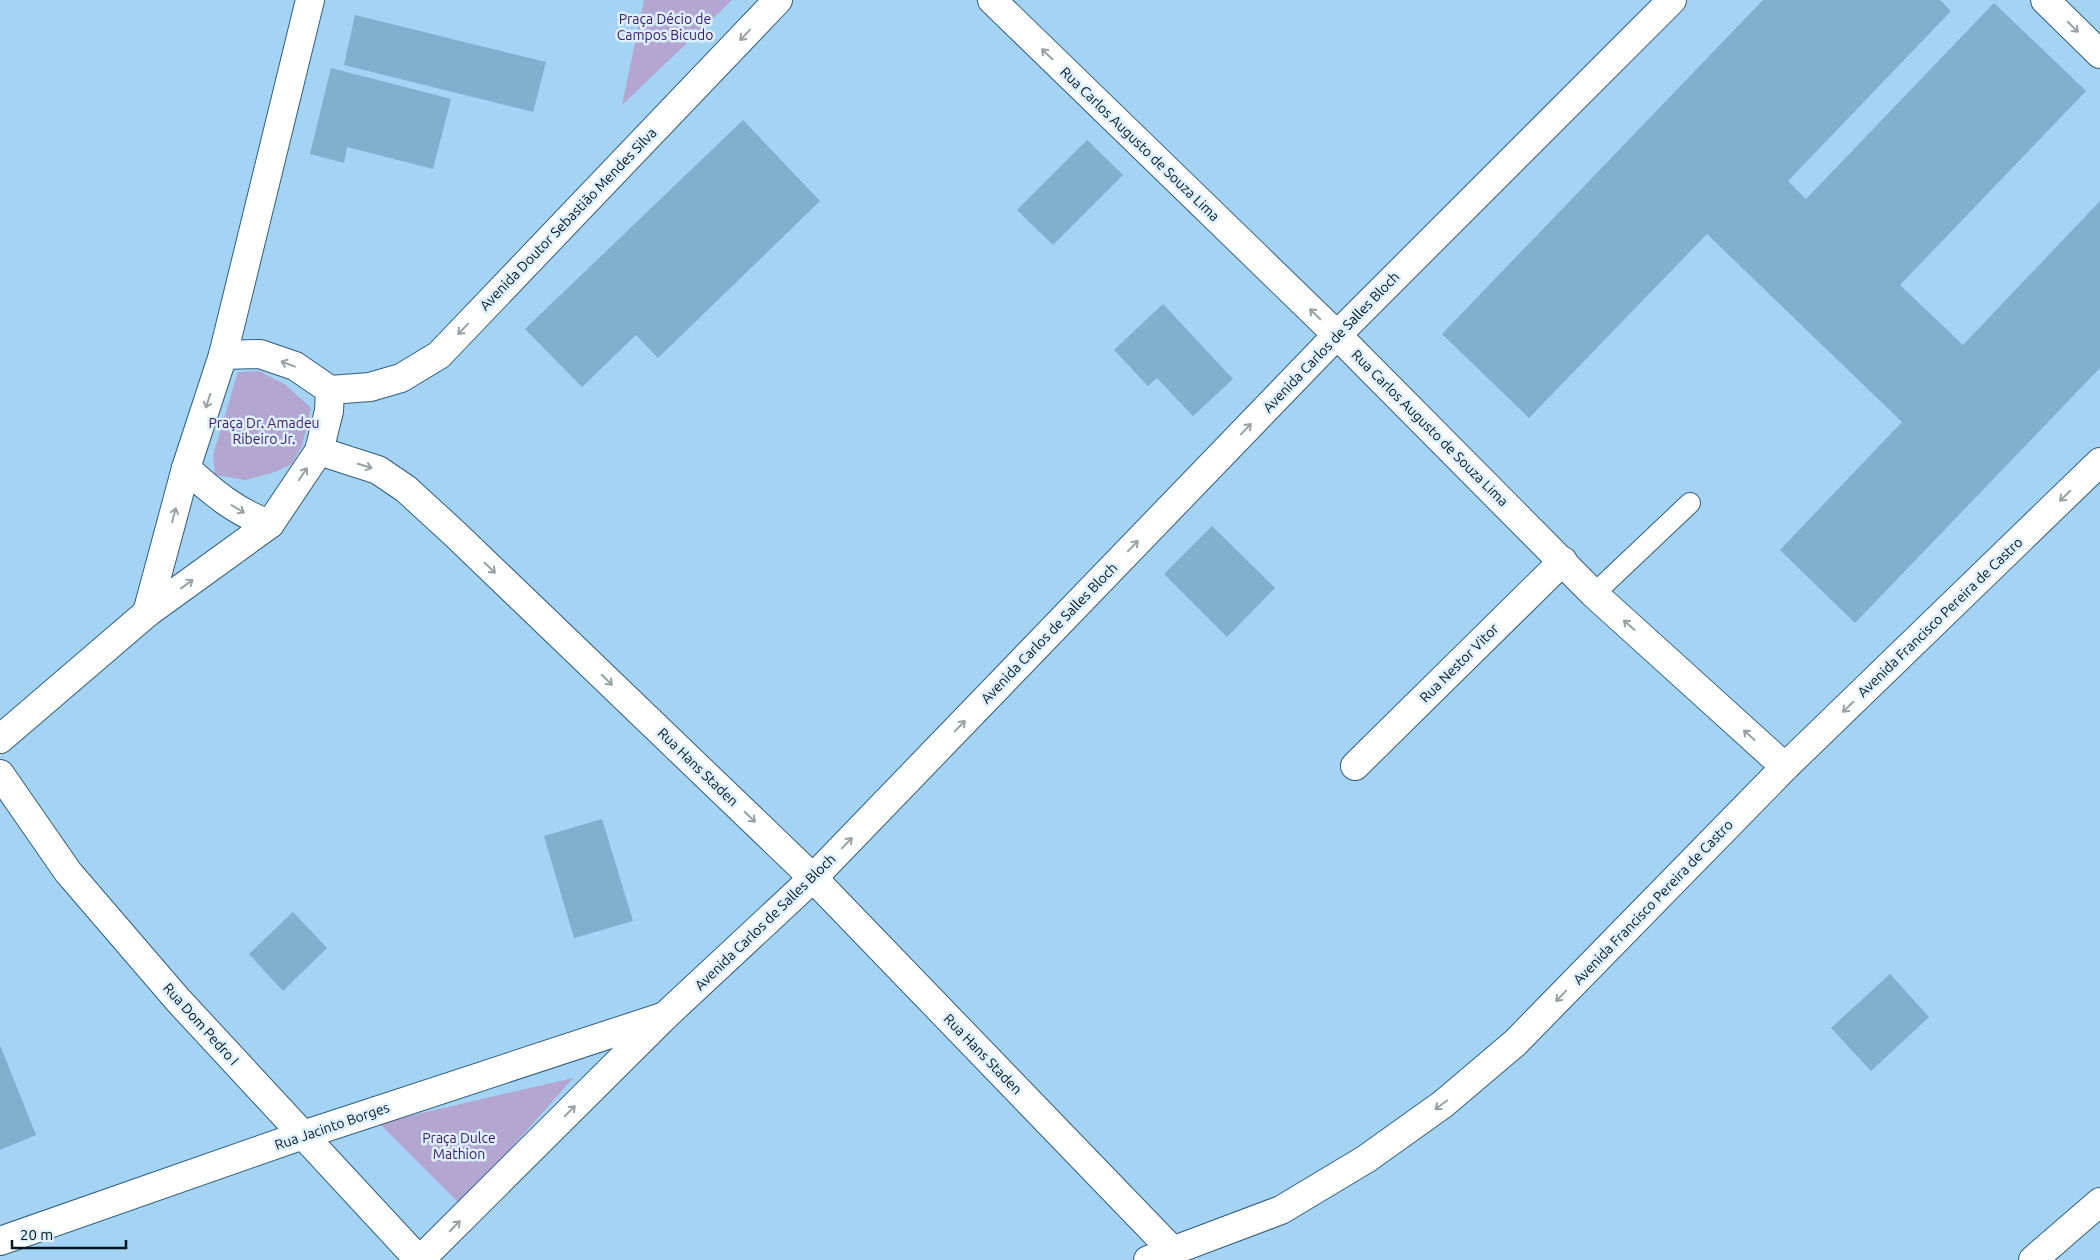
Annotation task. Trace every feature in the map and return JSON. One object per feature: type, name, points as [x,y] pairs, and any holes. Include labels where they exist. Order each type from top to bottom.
[{"type":"street","points":[[147,613],[186,468],[222,355],[310,0]]},
{"type":"street","name":"Avenida Doutor Sebastião Mendes Silva","points":[[330,390],[370,387],[401,378],[438,355],[778,0]]},
{"type":"street","name":"Rua Carlos Augusto de Souza Lima","points":[[992,0],[1337,335],[1594,594],[1785,767]]},
{"type":"street","name":"Avenida Carlos de Salles Bloch","points":[[420,1260],[665,1016],[813,878],[1337,335],[1672,0]]},
{"type":"street","points":[[2045,0],[2100,54]]},
{"type":"street","points":[[0,739],[147,613],[270,524],[319,451],[329,412],[330,390],[295,366],[260,354],[222,355]]},
{"type":"street","name":"Rua Hans Staden","points":[[319,451],[378,470],[406,489],[813,878],[1160,1256]]},
{"type":"street","name":"Avenida Francisco Pereira de Castro","points":[[1160,1256],[1282,1210],[1366,1159],[1443,1104],[1515,1043],[1785,767],[2100,462]]},
{"type":"street","points":[[186,468],[208,489],[229,504],[251,518],[270,524]]},
{"type":"street","name":"Rua Nestor Vitor","points":[[1355,766],[1563,561]]},
{"type":"street","name":"Rua Dom Pedro I","points":[[0,774],[68,872],[178,1000],[420,1260]]},
{"type":"street","name":"Rua Jacinto Borges","points":[[0,1241],[303,1135],[665,1016]]},
{"type":"street","points":[[2033,1260],[2100,1202]]},
{"type":"lane","points":[[1594,594],[1690,503]]},
{"type":"green space","name":"Praça Décio de Campos Bicudo","points":[[644,0],[732,0],[622,105]]},
{"type":"green space","name":"Praça Dr. Amadeu Ribeiro Jr.","points":[[259,371],[286,385],[311,408],[302,446],[292,464],[275,472],[246,480],[215,475],[213,455],[238,372]]},
{"type":"green space","name":"Praça Dulce Mathion","points":[[573,1078],[461,1205],[379,1123]]},
{"type":"building","points":[[1763,0],[1940,0],[1951,11],[1788,181],[1806,199],[1994,3],[2086,91],[1900,285],[1963,345],[2100,201],[2100,368],[1855,623],[1780,550],[1902,422],[1707,234],[1529,418],[1442,334]]},
{"type":"building","points":[[355,15],[546,62],[533,112],[344,65]]},
{"type":"building","points":[[331,68],[451,99],[433,169],[347,147],[344,163],[310,154]]},
{"type":"building","points":[[743,120],[820,201],[658,358],[636,335],[582,387],[525,329]]},
{"type":"building","points":[[1087,140],[1123,175],[1053,245],[1017,210]]},
{"type":"building","points":[[1163,304],[1233,379],[1193,416],[1157,378],[1148,386],[1114,350]]},
{"type":"building","points":[[1212,526],[1275,588],[1227,637],[1164,574]]},
{"type":"building","points":[[602,819],[633,921],[574,938],[544,836]]},
{"type":"building","points":[[293,912],[327,948],[283,991],[249,954]]},
{"type":"building","points":[[1890,974],[1929,1017],[1871,1071],[1831,1028]]},
{"type":"building","points":[[0,1045],[36,1135],[0,1150]]}]
